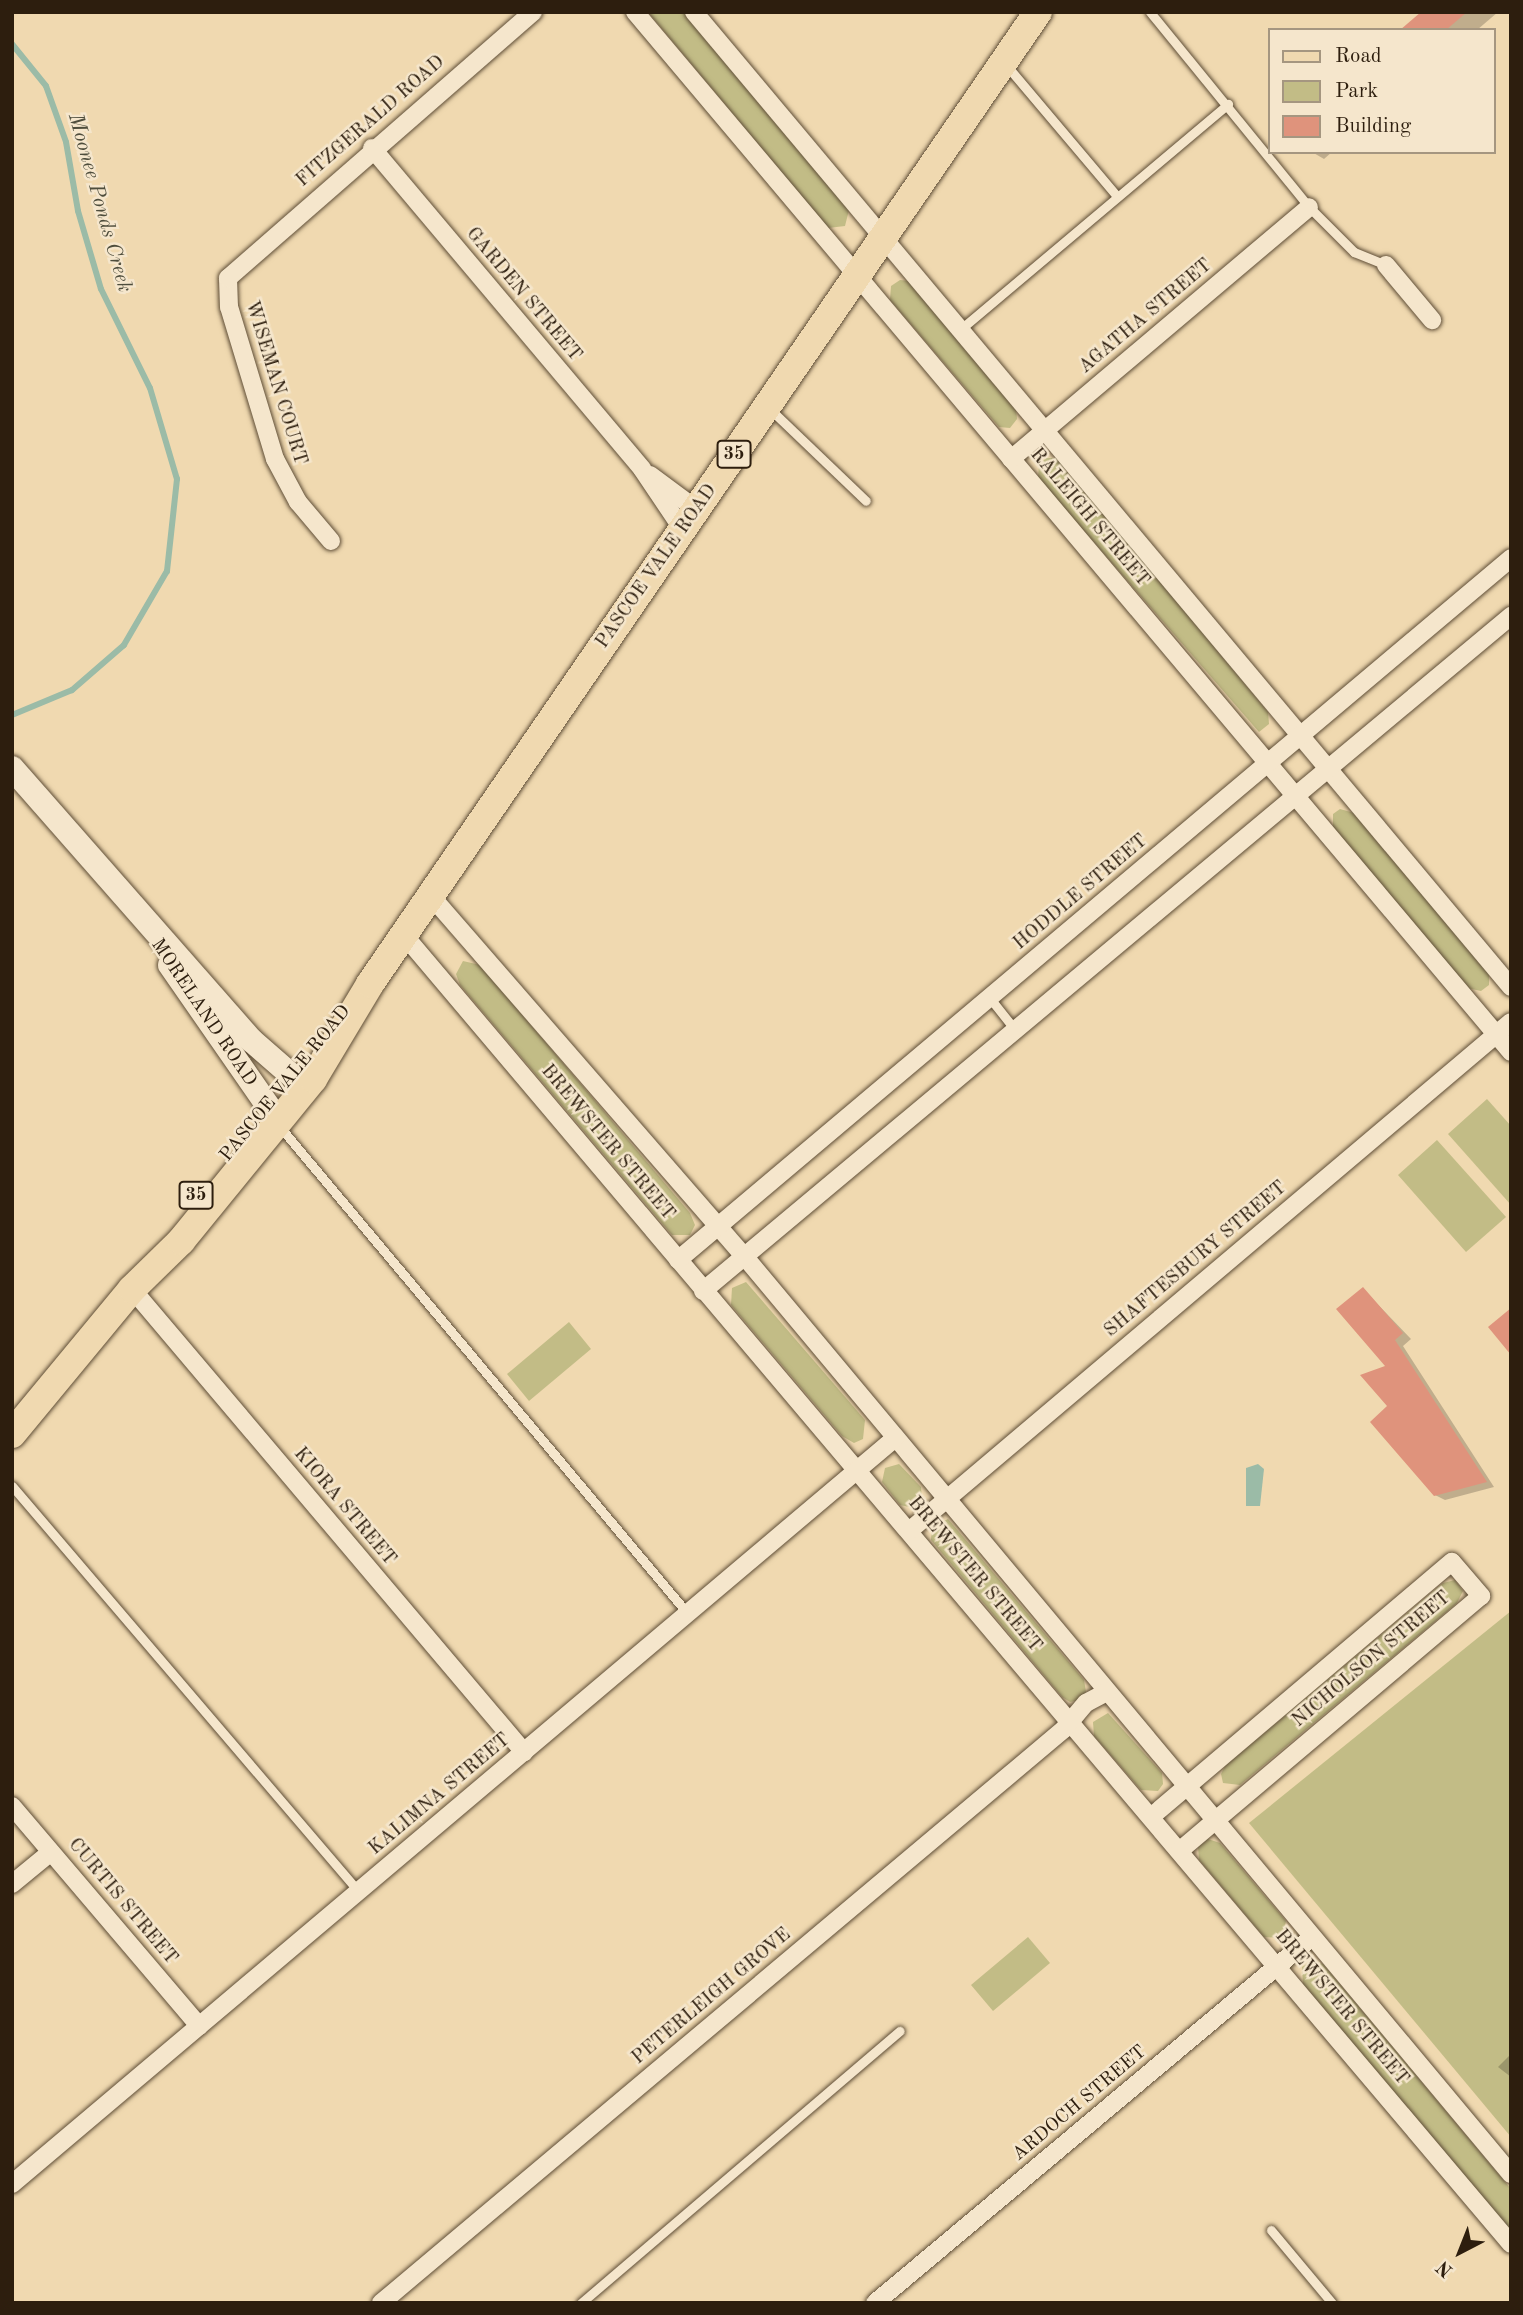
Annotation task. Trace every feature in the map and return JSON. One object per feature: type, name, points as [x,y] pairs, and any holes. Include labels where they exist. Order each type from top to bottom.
[{"type":"main road","name":"PASCOE VALE ROAD","points":[[12,1434],[132,1289],[181,1241],[370,984],[1038,12]]},
{"type":"main road","name":"MORELAND ROAD","points":[[12,768],[251,1040],[299,1082]]},
{"type":"main road","name":"MORELAND ROAD","points":[[128,903],[274,1117]]},
{"type":"street","name":"RALEIGH STREET","points":[[635,12],[1511,1052]]},
{"type":"street","name":"RALEIGH STREET","points":[[694,12],[962,328],[1511,987]]},
{"type":"street","name":"FITZGERALD ROAD","points":[[237,265],[525,15]]},
{"type":"street","name":"GARDEN STREET","points":[[372,148],[642,469],[690,519]]},
{"type":"street","name":"AGATHA STREET","points":[[1011,459],[1309,207]]},
{"type":"street","name":"WISEMAN COURT","points":[[237,265],[229,278],[227,298],[275,458],[298,502],[331,541]]},
{"type":"street","points":[[1386,265],[1433,320]]},
{"type":"street","name":"GARDEN STREET","points":[[642,469],[690,519]]},
{"type":"street","name":"HODDLE STREET","points":[[678,1260],[989,996],[1302,737],[1511,558]]},
{"type":"street","points":[[703,1291],[1329,771],[1511,616]]},
{"type":"street","name":"BREWSTER STREET","points":[[431,896],[745,1257],[1511,2174]]},
{"type":"street","name":"BREWSTER STREET","points":[[404,935],[703,1291],[1152,1816],[1511,2244]]},
{"type":"street","name":"SHAFTESBURY STREET","points":[[909,1531],[1511,1022]]},
{"type":"street","name":"KIORA STREET","points":[[132,1289],[524,1752]]},
{"type":"street","name":"KALIMNA STREET","points":[[12,2184],[859,1472],[895,1438]]},
{"type":"street","name":"NICHOLSON STREET","points":[[1152,1816],[1452,1562],[1481,1596],[1180,1850]]},
{"type":"street","name":"PETERLEIGH GROVE","points":[[381,2303],[1071,1723],[1086,1703],[1107,1692]]},
{"type":"street","name":"CURTIS STREET","points":[[12,1806],[199,2026]]},
{"type":"street","points":[[12,1884],[51,1852]]},
{"type":"street","name":"ARDOCH STREET","points":[[874,2303],[1312,1937]]},
{"type":"lane","points":[[1150,12],[1228,104],[1309,207],[1354,252],[1386,265]]},
{"type":"lane","points":[[1004,62],[1117,196]]},
{"type":"lane","points":[[962,328],[1228,104]]},
{"type":"lane","points":[[767,407],[866,501]]},
{"type":"lane","points":[[989,996],[1016,1031]]},
{"type":"lane","points":[[274,1117],[688,1614]]},
{"type":"lane","points":[[12,1486],[359,1892]]},
{"type":"lane","points":[[581,2303],[901,2031]]},
{"type":"lane","points":[[1271,2230],[1332,2303]]},
{"type":"green space","points":[[648,12],[684,12],[849,210],[845,226],[828,228]]},
{"type":"green space","points":[[900,280],[908,281],[1016,409],[1017,419],[1010,428],[999,427],[890,300],[891,286]]},
{"type":"green space","points":[[1046,458],[1058,458],[1268,712],[1269,724],[1259,732],[1038,478],[1039,465]]},
{"type":"green space","points":[[1340,809],[1354,813],[1489,974],[1489,985],[1481,991],[1467,988],[1333,828],[1333,814]]},
{"type":"green space","points":[[463,961],[480,965],[690,1213],[695,1225],[690,1235],[672,1235],[460,985],[456,974]]},
{"type":"green space","points":[[1487,1099],[1511,1126],[1511,1205],[1448,1134]]},
{"type":"green space","points":[[1437,1140],[1506,1217],[1466,1252],[1398,1175]]},
{"type":"green space","points":[[746,1282],[865,1420],[863,1439],[854,1443],[842,1436],[731,1305],[732,1288]]},
{"type":"green space","points":[[569,1322],[591,1349],[529,1401],[507,1374]]},
{"type":"green space","points":[[899,1464],[921,1487],[922,1501],[914,1508],[900,1505],[882,1482],[885,1468]]},
{"type":"green space","points":[[948,1519],[1084,1680],[1086,1692],[1080,1700],[1070,1702],[1062,1697],[931,1540],[932,1527]]},
{"type":"green space","points":[[1455,1580],[1463,1591],[1457,1603],[1240,1785],[1223,1783],[1221,1774],[1225,1766],[1443,1583]]},
{"type":"green space","points":[[1511,1611],[1511,2137],[1249,1823]]},
{"type":"green space","points":[[1108,1713],[1162,1773],[1163,1784],[1158,1791],[1141,1790],[1094,1736],[1093,1722]]},
{"type":"green space","points":[[1208,1839],[1220,1843],[1286,1921],[1282,1938],[1264,1937],[1199,1860],[1198,1846]]},
{"type":"green space","points":[[1028,1937],[1050,1963],[993,2011],[971,1985]]},
{"type":"green space","points":[[1312,1960],[1323,1964],[1511,2189],[1511,2231],[1303,1984],[1302,1967]]},
{"type":"shaded area","points":[[1258,1464],[1264,1469],[1260,1506],[1246,1506],[1246,1468]]},
{"type":"building","points":[[1421,12],[1467,12],[1448,28],[1402,28]]},
{"type":"building","points":[[1363,1287],[1403,1333],[1395,1340],[1487,1482],[1434,1496],[1370,1422],[1387,1406],[1360,1375],[1385,1366],[1336,1309]]},
{"type":"building","points":[[1511,1308],[1511,1355],[1488,1327]]},
{"type":"waterway","name":"Moonee Ponds Creek","points":[[12,44],[46,86],[66,142],[78,211],[101,289],[150,388],[177,479],[167,571],[124,645],[72,690],[12,715]]}]
